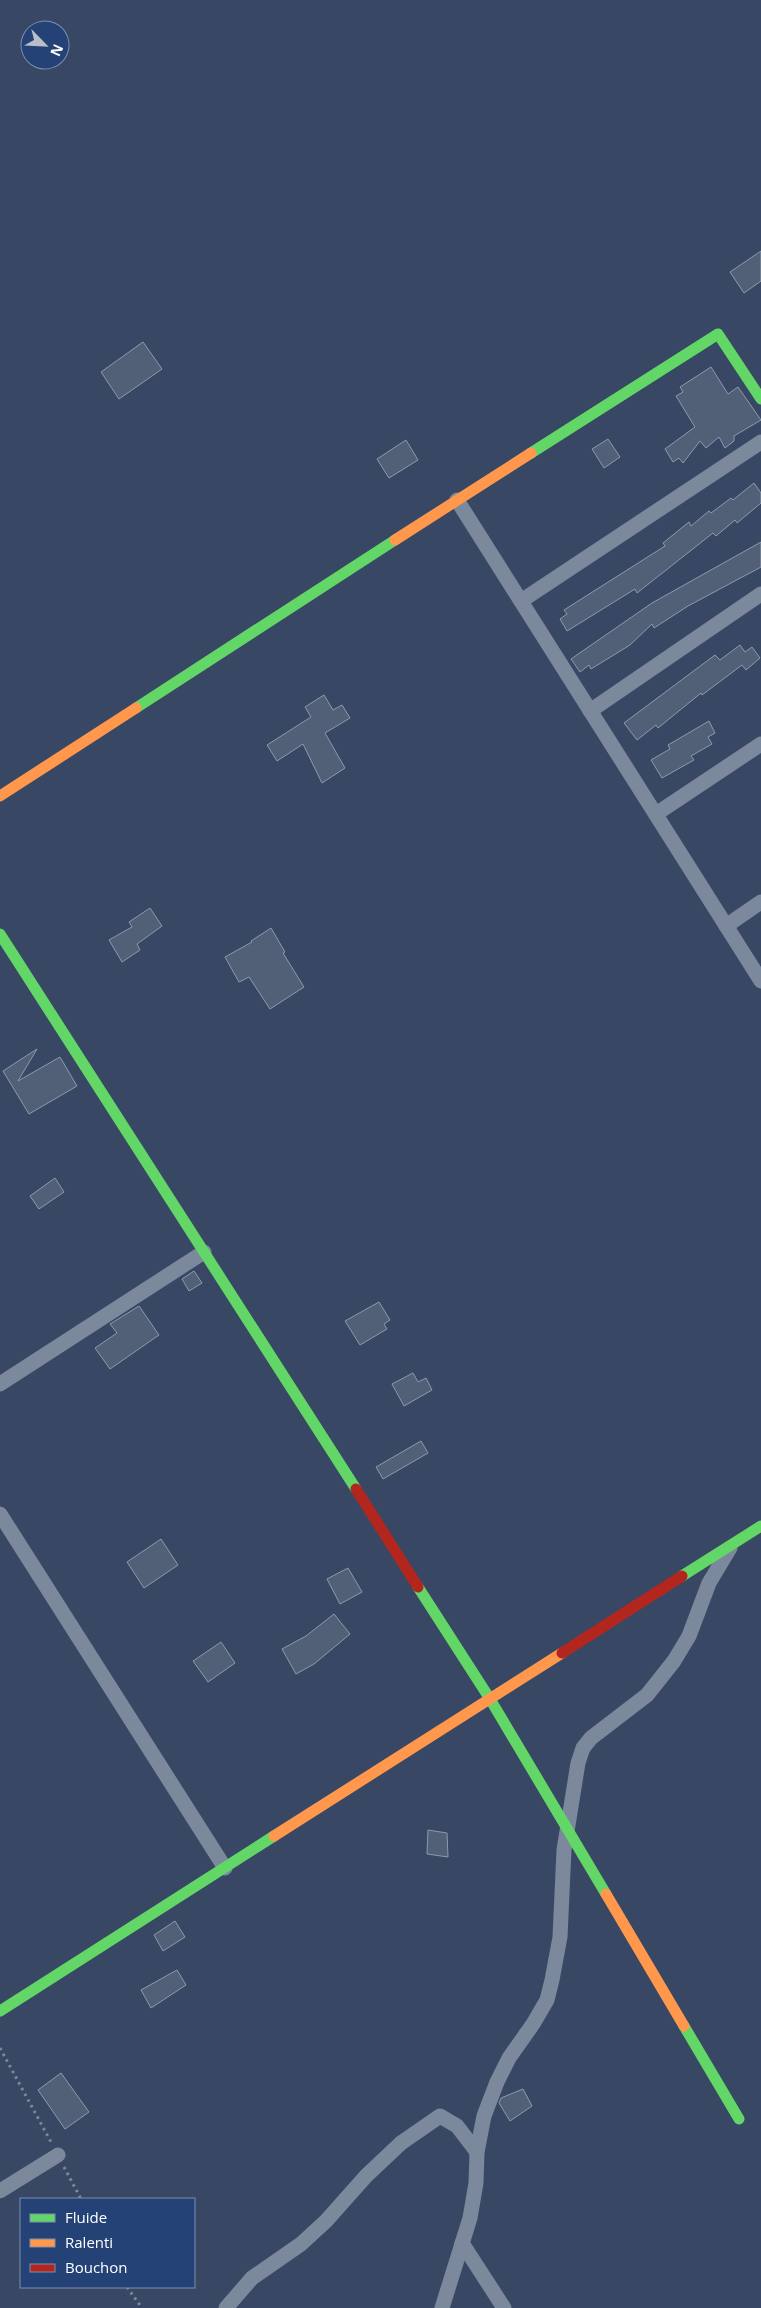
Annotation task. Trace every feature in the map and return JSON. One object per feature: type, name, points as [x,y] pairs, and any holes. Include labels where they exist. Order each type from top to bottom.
[{"type":"street","points":[[0,796],[457,500],[718,334],[761,399]]},
{"type":"street","points":[[521,600],[761,442]]},
{"type":"street","points":[[457,500],[761,981]]},
{"type":"street","points":[[590,711],[761,594]]},
{"type":"street","points":[[656,814],[761,744]]},
{"type":"street","points":[[726,926],[761,902]]},
{"type":"street","points":[[0,934],[490,1699],[739,2118]]},
{"type":"street","points":[[0,1384],[204,1252]]},
{"type":"street","points":[[0,1514],[225,1868]]},
{"type":"street","points":[[0,2011],[761,1526]]},
{"type":"street","points":[[442,2308],[470,2218],[477,2152],[484,2116],[496,2082],[546,2000],[560,1937],[564,1850],[578,1763],[583,1748],[591,1738],[647,1695],[674,1661],[689,1636],[709,1583],[732,1545]]},
{"type":"street","points":[[226,2308],[252,2278],[301,2244],[401,2143],[440,2116],[457,2126],[477,2152]]},
{"type":"street","points":[[0,2191],[58,2155]]},
{"type":"street","points":[[462,2243],[504,2308]]},
{"type":"path","points":[[0,2048],[81,2198]]},
{"type":"path","points":[[128,2288],[142,2308]]},
{"type":"building","points":[[761,251],[761,281],[744,293],[730,272]]},
{"type":"building","points":[[143,342],[162,369],[119,399],[101,372]]},
{"type":"building","points":[[711,367],[728,394],[738,387],[761,420],[734,436],[734,441],[725,448],[719,437],[706,448],[700,441],[683,463],[679,458],[673,462],[665,449],[695,427],[676,396],[683,392],[680,387]]},
{"type":"building","points":[[608,439],[620,457],[604,468],[592,449]]},
{"type":"building","points":[[406,440],[418,460],[389,478],[377,459]]},
{"type":"building","points":[[754,483],[761,493],[761,503],[737,523],[735,520],[716,536],[713,533],[637,593],[635,589],[567,631],[560,619],[567,614],[564,610],[665,546],[663,543],[689,522],[691,526],[709,511],[711,513],[731,498],[733,500]]},
{"type":"building","points":[[761,542],[761,567],[688,606],[654,628],[652,624],[630,645],[591,669],[589,665],[580,672],[571,659],[652,603]]},
{"type":"building","points":[[740,645],[745,652],[752,647],[760,658],[746,670],[742,665],[702,695],[701,693],[658,728],[656,725],[637,740],[624,723],[715,655],[720,660]]},
{"type":"building","points":[[324,695],[333,710],[342,705],[350,718],[325,733],[345,768],[322,783],[303,744],[277,761],[267,745],[311,717],[305,707]]},
{"type":"building","points":[[709,721],[715,733],[708,737],[712,744],[691,756],[694,760],[662,778],[651,760],[670,749],[668,745]]},
{"type":"building","points":[[150,908],[162,926],[137,944],[140,950],[122,962],[109,940],[132,927],[129,922]]},
{"type":"building","points":[[271,928],[285,952],[283,953],[304,987],[270,1009],[249,977],[239,982],[225,957],[252,942]]},
{"type":"building","points":[[37,1049],[18,1081],[60,1057],[77,1086],[29,1114],[3,1071]]},
{"type":"building","points":[[55,1178],[64,1192],[39,1209],[30,1196]]},
{"type":"building","points":[[194,1271],[202,1283],[189,1291],[182,1279]]},
{"type":"building","points":[[379,1302],[390,1320],[384,1324],[387,1329],[360,1345],[345,1321]]},
{"type":"building","points":[[139,1306],[159,1335],[110,1369],[95,1348],[117,1333],[110,1324]]},
{"type":"building","points":[[413,1373],[418,1382],[426,1378],[432,1390],[404,1406],[392,1384]]},
{"type":"building","points":[[421,1441],[428,1453],[383,1479],[376,1467]]},
{"type":"building","points":[[161,1539],[178,1565],[144,1588],[127,1562]]},
{"type":"building","points":[[348,1568],[362,1592],[340,1604],[327,1579]]},
{"type":"building","points":[[334,1614],[350,1634],[314,1664],[296,1674],[282,1649],[306,1636]]},
{"type":"building","points":[[221,1642],[235,1663],[208,1682],[193,1661]]},
{"type":"building","points":[[428,1830],[447,1833],[448,1857],[427,1854]]},
{"type":"building","points":[[175,1921],[185,1937],[163,1951],[154,1935]]},
{"type":"building","points":[[177,1970],[186,1985],[151,2008],[141,1990]]},
{"type":"building","points":[[61,2073],[89,2112],[65,2129],[38,2090]]},
{"type":"building","points":[[523,2089],[532,2106],[510,2121],[499,2103],[501,2098]]},
{"type":"traffic: fast","points":[[531,453],[718,334],[761,399]]},
{"type":"traffic: fast","points":[[136,708],[395,540]]},
{"type":"traffic: fast","points":[[0,934],[356,1489]]},
{"type":"traffic: fast","points":[[682,1576],[761,1526]]},
{"type":"traffic: fast","points":[[418,1587],[490,1699],[606,1894]]},
{"type":"traffic: fast","points":[[0,2011],[274,1836]]},
{"type":"traffic: fast","points":[[684,2026],[739,2119]]},
{"type":"traffic: slow","points":[[395,540],[531,453]]},
{"type":"traffic: slow","points":[[0,796],[136,708]]},
{"type":"traffic: slow","points":[[274,1836],[562,1653]]},
{"type":"traffic: slow","points":[[606,1894],[684,2026]]},
{"type":"traffic: jam","points":[[356,1489],[418,1587]]},
{"type":"traffic: jam","points":[[562,1653],[682,1576]]}]
